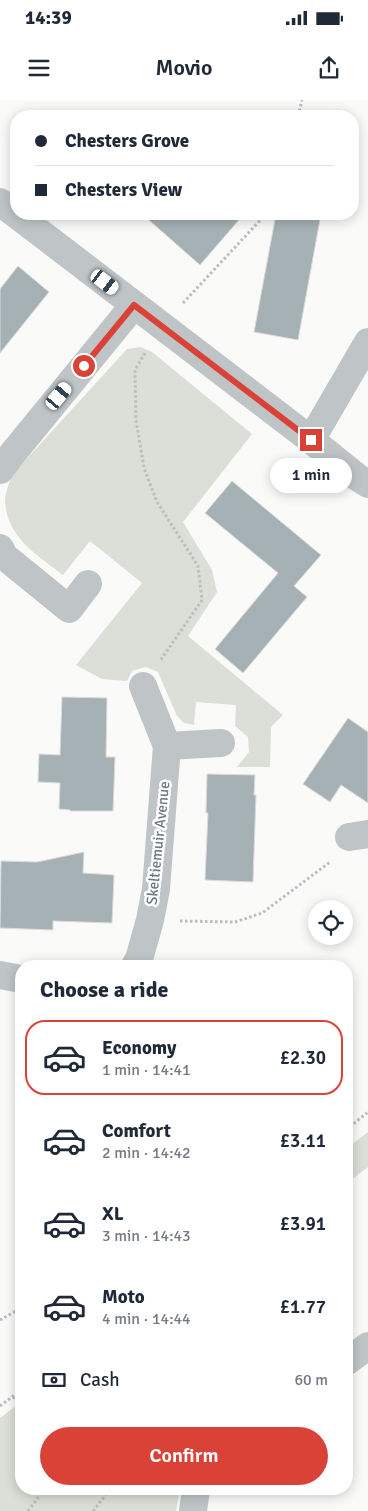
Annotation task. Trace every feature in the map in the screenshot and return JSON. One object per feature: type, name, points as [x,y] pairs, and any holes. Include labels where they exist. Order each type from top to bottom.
[{"type":"street","points":[[0,202],[10,210]]},
{"type":"street","points":[[23,220],[368,484]]},
{"type":"street","points":[[0,470],[134,305]]},
{"type":"street","points":[[311,440],[368,342]]},
{"type":"street","points":[[0,548],[4,556],[69,609],[88,584]]},
{"type":"street","name":"Skeltiemuir Avenue","points":[[139,960],[156,889],[167,746],[143,686]]},
{"type":"street","points":[[167,746],[221,744]]},
{"type":"street","points":[[0,975],[15,978]]},
{"type":"street","points":[[353,1357],[368,1346]]},
{"type":"street","points":[[193,1511],[195,1495]]},
{"type":"path","points":[[143,686],[202,600],[198,566],[157,502],[144,468],[136,420],[135,370],[162,326],[260,220]]},
{"type":"path","points":[[150,920],[235,922],[262,913],[338,856],[359,836]]},
{"type":"path","points":[[353,1124],[368,1112]]},
{"type":"path","points":[[0,1320],[15,1312]]},
{"type":"path","points":[[0,1406],[13,1397]]},
{"type":"path","points":[[28,1511],[40,1495]]},
{"type":"path","points":[[93,1511],[106,1495]]},
{"type":"shaded area","points":[[141,347],[152,352],[252,434],[183,522],[212,570],[217,592],[188,636],[283,715],[271,727],[270,767],[237,767],[249,752],[248,737],[235,726],[236,705],[196,702],[194,725],[184,723],[177,716],[158,672],[146,667],[132,671],[127,681],[102,679],[76,665],[142,583],[90,541],[63,575],[20,539],[9,520],[5,501],[12,475],[127,349]]},
{"type":"shaded area","points":[[368,1132],[368,1167],[353,1179],[353,1144]]},
{"type":"shaded area","points":[[15,1407],[15,1495],[179,1495],[176,1511],[0,1511],[0,1418]]},
{"type":"building","points":[[149,220],[239,220],[200,265]]},
{"type":"building","points":[[275,220],[320,220],[298,340],[254,332]]},
{"type":"building","points":[[18,266],[49,292],[0,353],[0,289]]},
{"type":"building","points":[[232,481],[321,555],[294,586],[307,597],[243,673],[215,649],[278,573],[205,513]]},
{"type":"building","points":[[62,697],[107,698],[106,757],[115,757],[113,811],[70,811],[59,809],[60,783],[38,782],[39,754],[60,755]]},
{"type":"building","points":[[348,718],[368,732],[368,803],[341,785],[330,802],[303,784]]},
{"type":"building","points":[[207,774],[255,775],[253,882],[205,880],[208,813],[206,813]]},
{"type":"building","points":[[84,852],[83,873],[114,875],[112,923],[53,921],[53,930],[0,928],[1,861],[37,862]]},
{"type":"route","points":[[84,366],[134,305],[311,440]]}]
